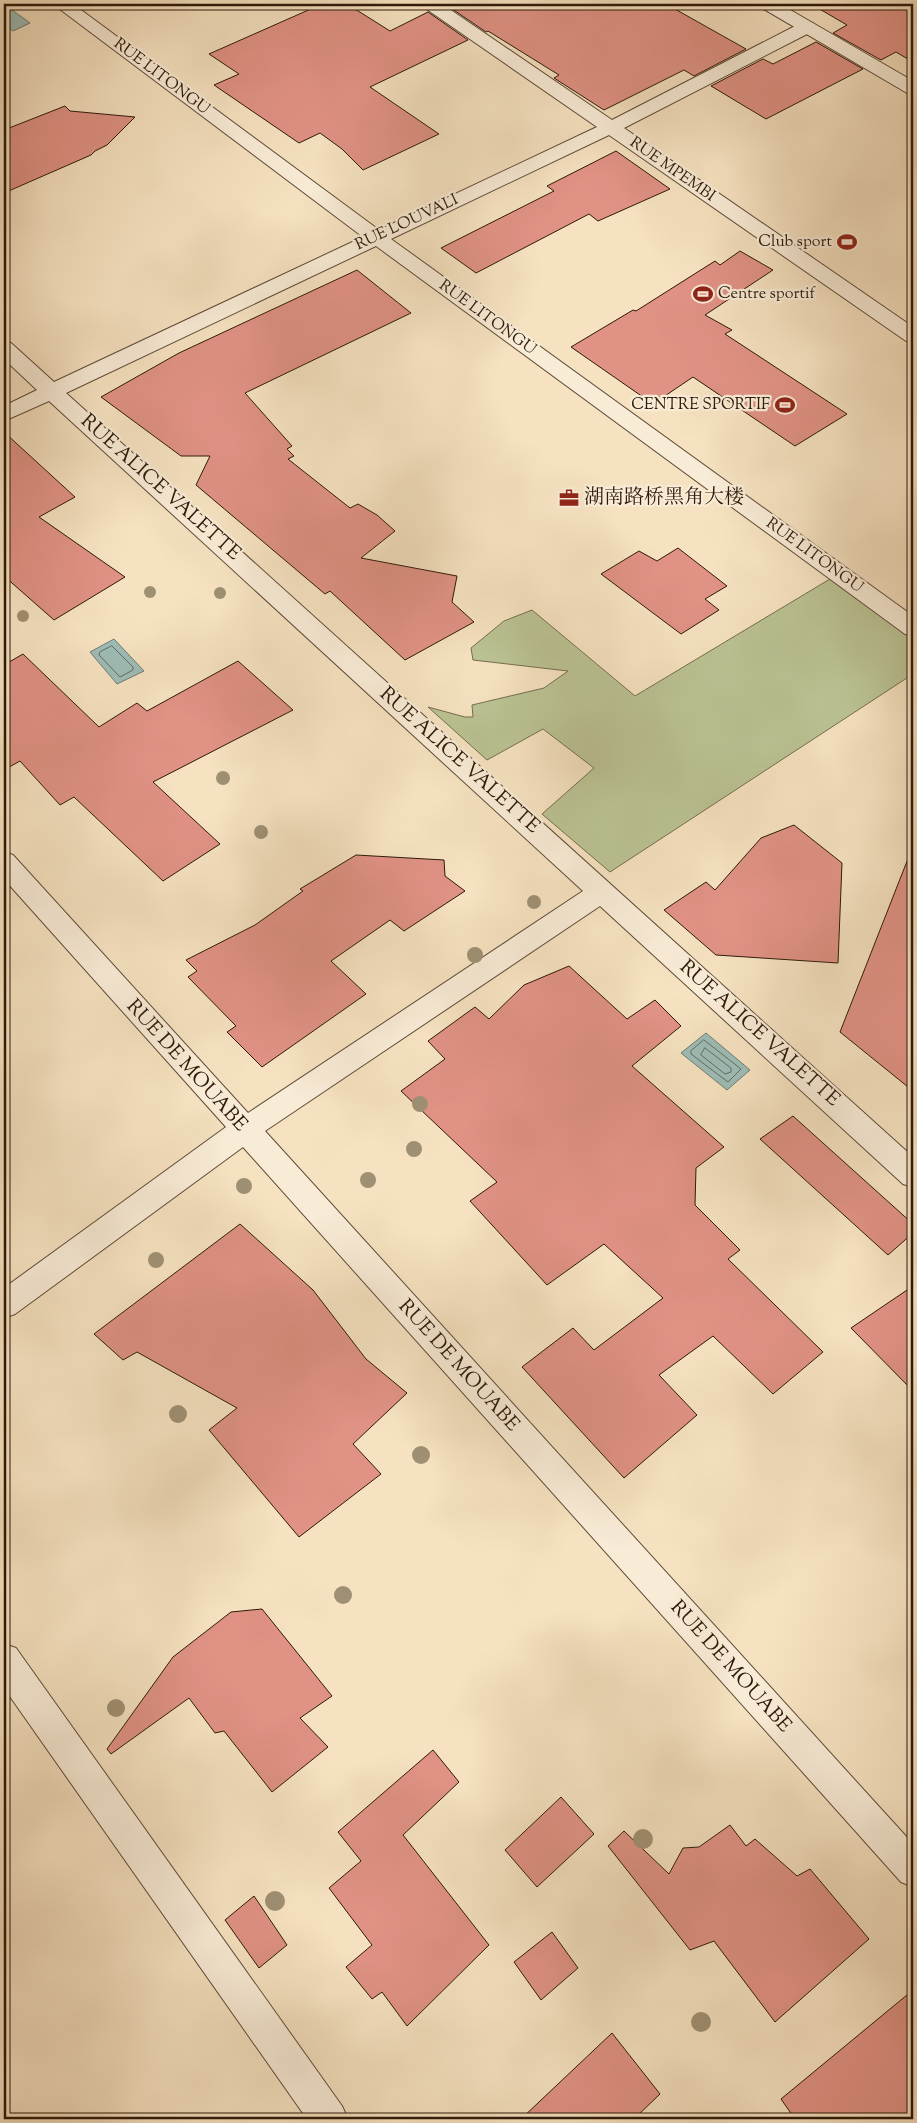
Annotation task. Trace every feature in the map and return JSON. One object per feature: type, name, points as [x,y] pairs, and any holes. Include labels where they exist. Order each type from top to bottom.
[{"type":"street","name":"RUE LITONGU","points":[[62,4],[376,237],[913,628]]},
{"type":"street","name":"RUE MPEMBI","points":[[431,4],[913,336]]},
{"type":"street","points":[[768,4],[913,89]]},
{"type":"street","name":"RUE LOUVALI","points":[[4,414],[610,128],[807,27]]},
{"type":"street","name":"RUE ALICE VALETTE","points":[[4,348],[913,1175]]},
{"type":"street","name":"RUE DE MOUABE","points":[[4,862],[913,1870]]},
{"type":"street","points":[[4,1304],[244,1130],[603,891]]},
{"type":"street","points":[[4,1660],[329,2119]]},
{"type":"green space","points":[[835,576],[913,638],[913,674],[610,872],[542,814],[594,768],[543,729],[487,760],[428,707],[465,717],[473,717],[472,705],[544,688],[568,671],[473,660],[471,648],[504,621],[532,610],[635,696]]},
{"type":"water","points":[[8,7],[30,23],[13,31],[4,25],[4,9]]},
{"type":"water","points":[[114,639],[144,671],[117,684],[90,652]]},
{"type":"water","points":[[706,1033],[750,1070],[727,1090],[681,1053]]},
{"type":"building","points":[[322,4],[347,4],[390,31],[428,12],[468,40],[370,87],[439,134],[363,170],[342,149],[320,133],[299,143],[214,85],[239,74],[209,54]]},
{"type":"building","points":[[445,4],[666,4],[746,49],[694,76],[684,70],[604,110],[554,78],[559,75],[488,31],[486,32]]},
{"type":"building","points":[[811,4],[913,4],[913,62],[896,52],[881,60],[833,33],[847,25]]},
{"type":"building","points":[[816,42],[863,69],[766,119],[711,86],[763,59],[773,64]]},
{"type":"building","points":[[65,106],[70,111],[135,117],[107,145],[91,155],[4,193],[4,130]]},
{"type":"building","points":[[616,151],[670,189],[598,221],[589,214],[476,273],[441,248],[554,191],[547,186]]},
{"type":"building","points":[[740,251],[773,270],[705,315],[732,330],[725,334],[847,414],[795,446],[693,377],[653,404],[571,347],[633,310],[636,311],[715,261],[720,265]]},
{"type":"building","points":[[357,270],[411,313],[245,393],[292,446],[287,449],[294,456],[288,459],[350,508],[358,504],[377,515],[395,531],[361,558],[457,576],[452,602],[474,622],[405,660],[330,591],[325,594],[196,485],[210,456],[181,456],[101,397],[179,353]]},
{"type":"building","points":[[4,432],[75,497],[39,517],[125,577],[54,620],[4,576]]},
{"type":"building","points":[[678,548],[727,586],[705,599],[719,610],[681,634],[601,574],[639,551],[657,561]]},
{"type":"building","points":[[23,654],[99,727],[137,703],[147,711],[238,661],[293,710],[153,782],[220,844],[163,881],[74,797],[60,805],[20,761],[4,770],[4,665]]},
{"type":"building","points":[[794,825],[842,863],[838,963],[716,955],[664,910],[706,882],[715,890],[761,838]]},
{"type":"building","points":[[911,851],[913,851],[913,1091],[840,1032]]},
{"type":"building","points":[[356,855],[444,860],[445,876],[465,891],[404,931],[390,920],[331,961],[366,994],[262,1067],[227,1032],[236,1026],[188,977],[197,971],[186,960],[255,925],[303,891],[300,889]]},
{"type":"building","points":[[569,966],[627,1019],[655,1000],[681,1026],[632,1066],[724,1147],[696,1168],[695,1205],[740,1250],[728,1259],[823,1352],[773,1394],[713,1336],[659,1375],[697,1415],[624,1478],[522,1367],[573,1328],[594,1350],[663,1298],[604,1244],[547,1285],[470,1201],[497,1182],[401,1091],[445,1059],[428,1041],[475,1007],[489,1019],[524,985]]},
{"type":"building","points":[[793,1116],[913,1224],[913,1233],[888,1255],[760,1139]]},
{"type":"building","points":[[240,1224],[313,1290],[366,1359],[407,1393],[353,1444],[381,1474],[299,1537],[209,1430],[237,1408],[137,1352],[123,1360],[94,1334]]},
{"type":"building","points":[[913,1286],[913,1391],[851,1328]]},
{"type":"building","points":[[262,1609],[332,1696],[300,1718],[328,1747],[272,1792],[224,1731],[215,1733],[189,1698],[111,1754],[107,1749],[173,1657],[231,1612]]},
{"type":"building","points":[[433,1750],[459,1782],[403,1835],[489,1945],[407,2026],[382,1992],[372,1999],[346,1967],[372,1945],[329,1888],[361,1861],[338,1832]]},
{"type":"building","points":[[561,1797],[594,1834],[537,1887],[505,1850]]},
{"type":"building","points":[[730,1825],[746,1846],[755,1839],[797,1876],[810,1869],[869,1939],[775,2022],[714,1941],[690,1950],[608,1846],[624,1831],[669,1874],[683,1848],[699,1847]]},
{"type":"building","points":[[254,1896],[287,1945],[259,1968],[225,1920]]},
{"type":"building","points":[[552,1932],[578,1968],[541,2000],[514,1962]]},
{"type":"building","points":[[913,1990],[913,2119],[795,2119],[781,2099]]},
{"type":"building","points":[[612,2033],[660,2094],[634,2119],[521,2119]]},
{"type":"place","name":"Club sport","points":[[847,242]]},
{"type":"place","name":"Centre sportif","points":[[703,294]]},
{"type":"place","name":"CENTRE SPORTIF","points":[[785,405]]},
{"type":"place","name":"湖南路桥黑角大楼","points":[[569,498]]}]
